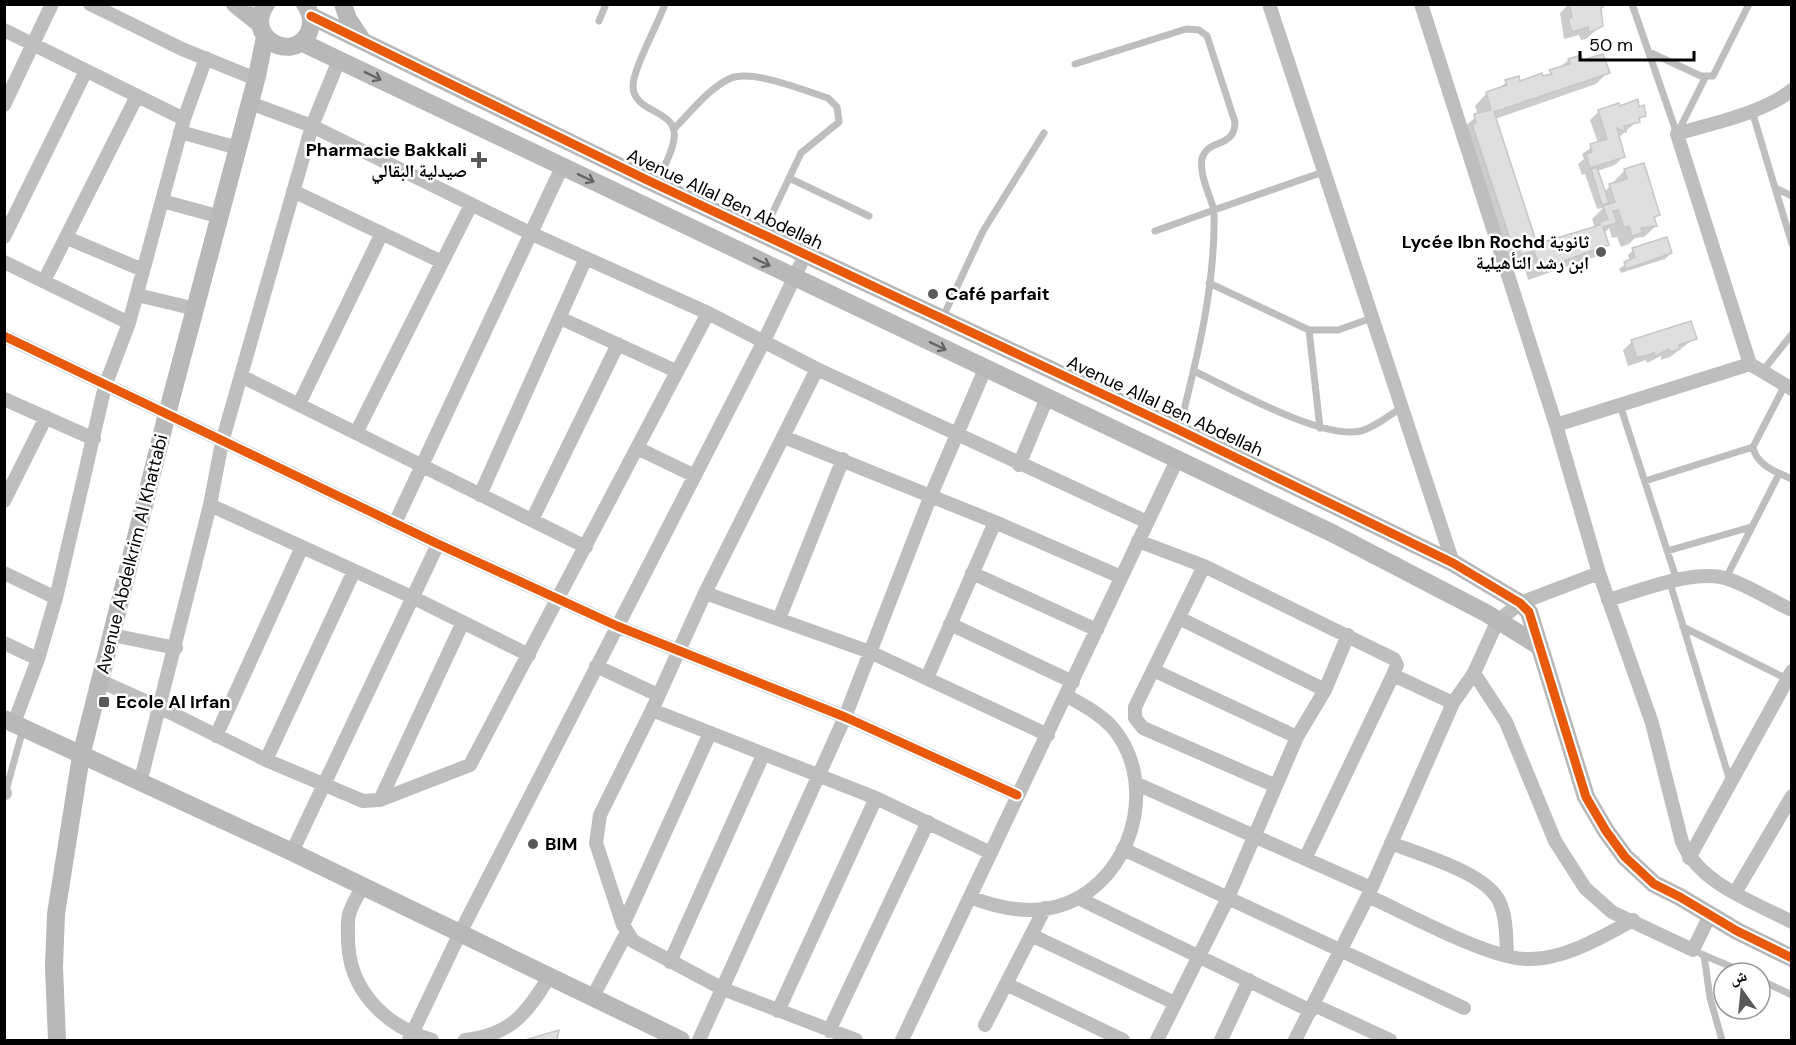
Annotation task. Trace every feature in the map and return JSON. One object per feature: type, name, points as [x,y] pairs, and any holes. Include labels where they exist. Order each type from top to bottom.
[{"type":"street","points":[[4,105],[52,4]]},
{"type":"street","points":[[90,4],[206,58],[257,77],[295,44],[311,26],[309,9]]},
{"type":"street","points":[[235,4],[280,46],[295,44],[339,60],[1332,532],[1486,613],[1497,622],[1539,646]]},
{"type":"street","name":"Avenue Abdelkrim Al Khattabi","points":[[57,1041],[54,967],[56,914],[81,756],[167,414],[257,77],[262,30],[261,12],[266,4]]},
{"type":"street","points":[[343,4],[348,19],[363,41]]},
{"type":"street","points":[[1269,4],[1453,563]]},
{"type":"street","points":[[1421,4],[1556,425],[1599,573],[1652,723],[1675,820],[1689,858],[1701,872],[1791,922]]},
{"type":"street","name":"Avenue Allal Ben Abdellah","points":[[309,9],[363,41],[656,185],[1179,430],[1453,563],[1520,603]]},
{"type":"street","points":[[4,30],[137,96],[182,126],[238,148]]},
{"type":"street","points":[[206,58],[182,126],[129,323],[105,386],[56,597],[38,659],[14,723],[292,852],[681,1041]]},
{"type":"street","points":[[140,783],[176,648],[210,506],[222,442],[312,126],[339,60]]},
{"type":"street","points":[[4,237],[86,71]]},
{"type":"street","points":[[1788,387],[1756,368],[1677,134],[1752,110],[1791,91]]},
{"type":"street","points":[[44,281],[137,96]]},
{"type":"street","points":[[250,103],[312,126],[530,233],[708,313],[817,369],[1019,465],[1147,522]]},
{"type":"street","points":[[395,523],[562,167]]},
{"type":"street","points":[[293,191],[442,262]]},
{"type":"street","points":[[162,201],[221,217]]},
{"type":"street","points":[[356,433],[471,205]]},
{"type":"street","points":[[299,404],[382,233]]},
{"type":"street","points":[[67,238],[143,270]]},
{"type":"street","points":[[410,1038],[459,933],[764,341],[805,255]]},
{"type":"street","points":[[480,495],[586,258]]},
{"type":"street","points":[[4,262],[129,323]]},
{"type":"street","points":[[137,295],[196,309]]},
{"type":"street","points":[[100,681],[161,708],[266,760],[363,801],[380,800],[470,765],[708,313]]},
{"type":"street","points":[[560,318],[676,371]]},
{"type":"street","points":[[4,336],[222,442],[617,626],[845,717],[1017,795]]},
{"type":"street","points":[[532,520],[618,344]]},
{"type":"street","points":[[1556,425],[1756,368]]},
{"type":"street","points":[[817,369],[705,592],[652,710],[600,814],[596,828],[599,857],[625,929],[641,947],[723,989],[856,1041]]},
{"type":"street","points":[[699,1041],[845,717],[931,495],[985,369]]},
{"type":"street","points":[[241,376],[586,547]]},
{"type":"street","points":[[1019,465],[1047,398]]},
{"type":"street","points":[[4,399],[94,439]]},
{"type":"street","points":[[4,501],[46,417]]},
{"type":"street","points":[[784,437],[931,495],[1122,577]]},
{"type":"street","points":[[637,448],[695,476]]},
{"type":"street","points":[[779,619],[843,459]]},
{"type":"street","points":[[902,1041],[1177,460]]},
{"type":"street","points":[[210,506],[411,597],[529,655]]},
{"type":"street","points":[[927,678],[994,522]]},
{"type":"street","points":[[1138,541],[1204,566],[1391,656],[1397,665],[1305,859]]},
{"type":"street","points":[[292,852],[322,784],[438,544]]},
{"type":"street","points":[[216,736],[302,547]]},
{"type":"street","points":[[1204,566],[1135,707],[1138,724],[1276,786]]},
{"type":"street","points":[[266,760],[354,571]]},
{"type":"street","points":[[4,573],[56,597]]},
{"type":"street","points":[[972,573],[1096,630]]},
{"type":"street","points":[[1295,1041],[1370,892],[1453,703],[1474,673],[1497,622],[1520,603],[1599,573]]},
{"type":"street","points":[[1608,600],[1674,582],[1709,576],[1725,578],[1791,610]]},
{"type":"street","points":[[705,592],[870,652],[1048,735]]},
{"type":"street","points":[[1520,603],[1529,612],[1586,797],[1605,831],[1637,870],[1654,885],[1791,958]]},
{"type":"street","points":[[1179,618],[1325,690]]},
{"type":"street","points":[[380,800],[463,622]]},
{"type":"street","points":[[950,624],[1073,682]]},
{"type":"street","points":[[112,635],[176,648]]},
{"type":"street","points":[[1157,1041],[1227,900],[1297,737],[1325,690],[1348,635]]},
{"type":"street","points":[[4,643],[38,659]]},
{"type":"street","points":[[596,666],[658,695]]},
{"type":"street","points":[[1153,670],[1297,737]]},
{"type":"street","points":[[1474,673],[1506,722],[1556,841],[1585,888],[1612,912],[1633,920],[1698,953],[1710,915]]},
{"type":"street","points":[[1393,675],[1453,703]]},
{"type":"street","points":[[1689,858],[1789,675]]},
{"type":"street","points":[[970,897],[998,909],[1022,911],[1045,908],[1078,898],[1096,886],[1123,849],[1136,809],[1137,784],[1130,756],[1111,726],[1097,713],[1067,696]]},
{"type":"street","points":[[652,710],[876,798],[991,853]]},
{"type":"street","points":[[592,998],[625,929],[710,733]]},
{"type":"street","points":[[670,962],[763,755]]},
{"type":"street","points":[[1137,784],[1305,859],[1465,940],[1507,955],[1527,960],[1546,957],[1596,939],[1633,920]]},
{"type":"street","points":[[1736,893],[1791,796]]},
{"type":"street","points":[[778,1011],[876,798]]},
{"type":"street","points":[[829,1031],[928,822]]},
{"type":"street","points":[[1391,843],[1468,874],[1487,886],[1499,901],[1504,915],[1507,955]]},
{"type":"street","points":[[1123,849],[1227,900],[1464,1008]]},
{"type":"street","points":[[363,886],[348,916],[348,952],[361,991],[387,1019],[410,1038],[432,1041]]},
{"type":"street","points":[[1078,898],[1249,980],[1390,1041]]},
{"type":"street","points":[[985,1025],[1045,908]]},
{"type":"street","points":[[1031,935],[1175,1003]]},
{"type":"street","points":[[465,1041],[506,1029],[529,1011],[549,977]]},
{"type":"street","points":[[1221,1041],[1249,980]]},
{"type":"street","points":[[1006,984],[1123,1041]]},
{"type":"lane","points":[[599,21],[606,4]]},
{"type":"lane","points":[[665,4],[633,79],[633,87],[639,102],[666,117],[674,129]]},
{"type":"lane","points":[[1632,4],[1677,134]]},
{"type":"lane","points":[[1677,134],[1705,78],[1717,72],[1748,5]]},
{"type":"lane","points":[[1075,64],[1186,29],[1204,32],[1235,122],[1235,129],[1229,139],[1209,148],[1202,158],[1203,173],[1214,210],[1215,248],[1194,371],[1179,430]]},
{"type":"lane","points":[[1649,52],[1705,78]]},
{"type":"lane","points":[[656,185],[672,146],[674,129],[729,78],[754,76],[828,98],[837,107],[839,122],[801,153],[762,235]]},
{"type":"lane","points":[[1752,110],[1791,244]]},
{"type":"lane","points":[[942,320],[983,231],[1044,132]]},
{"type":"lane","points":[[1155,231],[1323,172]]},
{"type":"lane","points":[[789,178],[869,216]]},
{"type":"lane","points":[[1775,188],[1791,196]]},
{"type":"lane","points":[[1209,283],[1309,330],[1338,330],[1372,318]]},
{"type":"lane","points":[[1309,330],[1320,428]]},
{"type":"lane","points":[[1756,368],[1791,334]]},
{"type":"lane","points":[[1194,371],[1320,428],[1336,431],[1360,431],[1401,408]]},
{"type":"lane","points":[[1788,387],[1753,447],[1754,455],[1761,463],[1791,480]]},
{"type":"lane","points":[[1620,405],[1667,551],[1683,627],[1730,782]]},
{"type":"lane","points":[[1645,481],[1753,447]]},
{"type":"lane","points":[[1725,578],[1779,474]]},
{"type":"lane","points":[[1667,551],[1751,528]]},
{"type":"lane","points":[[1683,627],[1789,675]]},
{"type":"lane","points":[[5,794],[14,723]]},
{"type":"lane","points":[[1698,953],[1717,961]]},
{"type":"lane","points":[[1698,953],[1722,1041]]},
{"type":"lane","points":[[1772,985],[1791,994]]},
{"type":"building","points":[[1569,4],[1607,4],[1601,8],[1603,26],[1589,33],[1588,27],[1572,32],[1568,19],[1572,17]]},
{"type":"building","points":[[1603,54],[1610,73],[1494,112],[1537,244],[1600,225],[1600,222],[1608,219],[1603,206],[1615,202],[1609,184],[1627,179],[1624,169],[1644,163],[1660,215],[1654,217],[1657,226],[1641,228],[1642,233],[1632,236],[1629,226],[1624,227],[1618,210],[1613,211],[1617,223],[1603,227],[1609,245],[1540,269],[1534,251],[1521,255],[1519,249],[1514,251],[1472,124],[1476,123],[1474,114],[1491,110],[1486,92],[1507,85],[1505,80],[1519,76],[1520,81],[1542,73],[1543,76],[1552,74],[1549,70],[1570,64],[1568,59],[1581,55],[1583,60]]},
{"type":"building","points":[[1638,99],[1639,107],[1644,105],[1646,116],[1639,118],[1640,122],[1624,126],[1626,132],[1617,128],[1625,157],[1590,168],[1586,154],[1592,152],[1590,144],[1607,139],[1598,110],[1619,103],[1620,106]]},
{"type":"building","points":[[1597,167],[1609,203],[1602,205],[1591,169]]},
{"type":"building","points":[[1667,237],[1672,253],[1626,269],[1624,262],[1635,257],[1632,248]]},
{"type":"building","points":[[1691,321],[1697,339],[1679,345],[1680,349],[1670,352],[1669,349],[1655,356],[1654,353],[1637,358],[1631,340]]},
{"type":"building","points":[[559,1030],[557,1040],[525,1040]]},
{"type":"cycle path","points":[[311,16],[647,180],[1179,430],[1453,563],[1520,603],[1529,612],[1586,797],[1625,857],[1654,884],[1737,931],[1792,958]]},
{"type":"cycle path","points":[[4,336],[438,544],[617,626],[845,717],[1017,795]]},
{"type":"place","name":"Pharmacie Bakkali صيدلية البقالي","points":[[479,160]]},
{"type":"place","name":"Lycée Ibn Rochd ثانوية ابن رشد التأهيلية","points":[[1601,252]]},
{"type":"place","name":"Café parfait","points":[[933,294]]},
{"type":"place","name":"Ecole Al Irfan","points":[[104,702]]},
{"type":"place","name":"BIM","points":[[533,844]]}]
